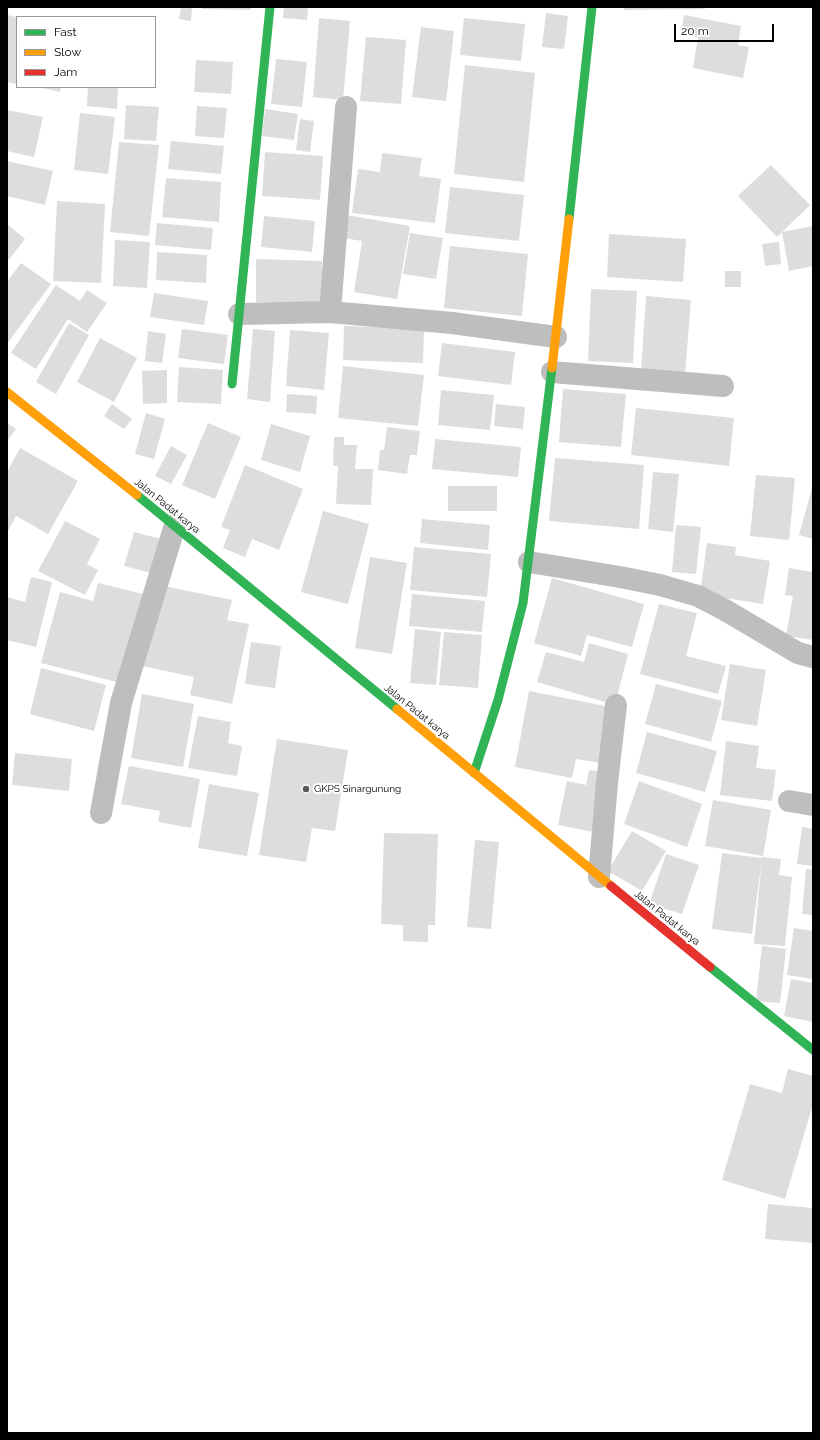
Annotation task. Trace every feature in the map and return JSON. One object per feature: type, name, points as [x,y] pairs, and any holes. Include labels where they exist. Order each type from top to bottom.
[{"type":"street","points":[[232,384],[270,7]]},
{"type":"street","points":[[474,773],[498,700],[515,641],[523,603],[552,372],[592,7]]},
{"type":"street","points":[[330,312],[346,107]]},
{"type":"street","points":[[239,314],[330,312],[452,323],[556,337]]},
{"type":"street","points":[[552,372],[723,386]]},
{"type":"street","name":"Jalan Padat karya","points":[[7,392],[175,525],[599,877],[813,1050]]},
{"type":"street","points":[[101,813],[121,704],[175,525]]},
{"type":"street","points":[[528,562],[620,577],[660,585],[698,596],[725,610],[798,653],[813,657]]},
{"type":"street","points":[[599,877],[607,783],[616,705]]},
{"type":"street","points":[[790,801],[813,805]]},
{"type":"building","points":[[181,7],[192,7],[191,21],[179,19]]},
{"type":"building","points":[[202,7],[251,7],[251,10],[202,9]]},
{"type":"building","points":[[284,7],[308,7],[307,20],[283,18]]},
{"type":"building","points":[[624,7],[705,7],[705,9],[624,10]]},
{"type":"building","points":[[546,13],[568,16],[564,49],[542,47]]},
{"type":"building","points":[[7,15],[16,17],[16,84],[7,82]]},
{"type":"building","points":[[684,15],[741,26],[738,45],[749,47],[743,78],[693,68],[698,37],[681,34]]},
{"type":"building","points":[[319,18],[350,21],[343,100],[313,97]]},
{"type":"building","points":[[464,18],[525,24],[521,61],[460,55]]},
{"type":"building","points":[[421,27],[454,31],[446,101],[412,97]]},
{"type":"building","points":[[366,37],[406,40],[401,104],[360,101]]},
{"type":"building","points":[[276,59],[307,62],[302,107],[271,104]]},
{"type":"building","points":[[196,60],[233,62],[231,94],[194,92]]},
{"type":"building","points":[[465,65],[535,73],[524,182],[454,174]]},
{"type":"building","points":[[42,88],[61,88],[60,92]]},
{"type":"building","points":[[88,88],[118,88],[117,109],[87,106]]},
{"type":"building","points":[[126,105],[159,107],[156,141],[124,139]]},
{"type":"building","points":[[197,106],[227,108],[224,138],[195,136]]},
{"type":"building","points":[[265,109],[298,114],[294,140],[262,136]]},
{"type":"building","points":[[7,110],[43,117],[34,157],[7,151]]},
{"type":"building","points":[[80,113],[115,117],[108,174],[74,170]]},
{"type":"building","points":[[300,119],[314,121],[310,152],[296,150]]},
{"type":"building","points":[[171,141],[224,146],[221,174],[168,169]]},
{"type":"building","points":[[119,142],[159,145],[149,236],[110,232]]},
{"type":"building","points":[[265,152],[323,156],[320,200],[262,196]]},
{"type":"building","points":[[382,153],[422,158],[419,176],[441,179],[435,223],[352,213],[358,169],[380,172]]},
{"type":"building","points":[[7,161],[53,171],[45,205],[7,196]]},
{"type":"building","points":[[771,165],[810,205],[777,237],[738,196]]},
{"type":"building","points":[[166,178],[221,182],[219,222],[162,217]]},
{"type":"building","points":[[450,187],[524,195],[519,241],[445,233]]},
{"type":"building","points":[[57,201],[105,204],[101,283],[53,281]]},
{"type":"building","points":[[341,214],[410,226],[397,299],[354,292],[362,241],[337,237]]},
{"type":"building","points":[[264,216],[315,221],[312,252],[261,247]]},
{"type":"building","points":[[157,223],[213,228],[211,250],[155,245]]},
{"type":"building","points":[[7,224],[25,239],[7,262]]},
{"type":"building","points":[[813,226],[813,266],[789,271],[782,232]]},
{"type":"building","points":[[410,233],[443,238],[436,279],[403,274]]},
{"type":"building","points":[[609,234],[686,239],[683,282],[607,277]]},
{"type":"building","points":[[115,240],[150,242],[147,288],[113,286]]},
{"type":"building","points":[[779,242],[781,264],[765,266],[762,244]]},
{"type":"building","points":[[450,246],[528,254],[522,316],[444,308]]},
{"type":"building","points":[[157,252],[207,255],[206,283],[156,280]]},
{"type":"building","points":[[256,259],[322,261],[322,304],[256,302]]},
{"type":"building","points":[[21,263],[51,284],[7,344],[7,282]]},
{"type":"building","points":[[725,271],[741,271],[741,287],[725,287]]},
{"type":"building","points":[[56,285],[80,301],[87,290],[107,303],[87,332],[68,319],[36,369],[11,353]]},
{"type":"building","points":[[591,289],[637,291],[633,363],[588,361]]},
{"type":"building","points":[[154,293],[208,301],[204,325],[150,317]]},
{"type":"building","points":[[646,296],[691,300],[685,374],[641,370]]},
{"type":"building","points":[[69,323],[89,335],[56,394],[36,382]]},
{"type":"building","points":[[344,326],[424,329],[423,363],[343,360]]},
{"type":"building","points":[[182,329],[228,335],[224,364],[178,358]]},
{"type":"building","points":[[253,329],[275,331],[270,402],[247,399]]},
{"type":"building","points":[[290,330],[329,333],[324,390],[286,386]]},
{"type":"building","points":[[148,331],[166,334],[162,363],[145,361]]},
{"type":"building","points":[[100,338],[137,358],[114,402],[77,382]]},
{"type":"building","points":[[442,343],[515,352],[511,385],[438,376]]},
{"type":"building","points":[[343,366],[424,375],[418,426],[338,418]]},
{"type":"building","points":[[179,367],[223,370],[221,404],[177,402]]},
{"type":"building","points":[[167,370],[167,403],[143,404],[142,371]]},
{"type":"building","points":[[563,389],[626,394],[621,447],[559,442]]},
{"type":"building","points":[[441,390],[494,395],[490,430],[438,425]]},
{"type":"building","points":[[287,394],[317,396],[316,414],[286,412]]},
{"type":"building","points":[[112,404],[132,419],[124,429],[104,416]]},
{"type":"building","points":[[496,404],[525,407],[523,429],[494,426]]},
{"type":"building","points":[[636,408],[734,418],[729,466],[631,455]]},
{"type":"building","points":[[146,413],[165,419],[154,459],[135,454]]},
{"type":"building","points":[[7,423],[16,429],[7,441]]},
{"type":"building","points":[[208,423],[241,437],[215,499],[182,485]]},
{"type":"building","points":[[271,424],[310,436],[300,472],[261,460]]},
{"type":"building","points":[[387,427],[420,431],[417,455],[410,455],[407,474],[378,470],[380,450],[384,450]]},
{"type":"building","points":[[334,437],[344,437],[344,445],[357,445],[355,469],[373,469],[371,505],[336,504],[338,466],[333,466]]},
{"type":"building","points":[[435,439],[521,447],[518,477],[432,469]]},
{"type":"building","points":[[171,446],[187,455],[171,484],[155,476]]},
{"type":"building","points":[[20,448],[78,481],[48,534],[16,516],[7,533],[7,472]]},
{"type":"building","points":[[555,458],[644,465],[639,529],[549,521]]},
{"type":"building","points":[[245,465],[303,489],[279,550],[252,539],[245,557],[223,548],[230,530],[221,527]]},
{"type":"building","points":[[653,472],[679,474],[673,532],[648,529]]},
{"type":"building","points":[[756,475],[795,478],[789,540],[750,536]]},
{"type":"building","points":[[813,485],[813,539],[799,535]]},
{"type":"building","points":[[448,486],[497,486],[497,511],[448,511]]},
{"type":"building","points":[[323,511],[369,524],[348,604],[301,592]]},
{"type":"building","points":[[422,519],[490,525],[488,550],[420,543]]},
{"type":"building","points":[[65,521],[100,539],[87,564],[98,570],[85,595],[38,571]]},
{"type":"building","points":[[676,525],[701,527],[696,574],[672,572]]},
{"type":"building","points":[[134,532],[161,539],[151,573],[124,566]]},
{"type":"building","points":[[707,543],[736,547],[735,555],[770,561],[763,604],[700,594]]},
{"type":"building","points":[[414,547],[491,554],[487,597],[410,590]]},
{"type":"building","points":[[370,557],[407,563],[392,654],[355,648]]},
{"type":"building","points":[[789,568],[813,572],[813,640],[786,636],[793,596],[785,595]]},
{"type":"building","points":[[31,577],[52,582],[36,647],[7,640],[7,597],[25,602]]},
{"type":"building","points":[[552,578],[644,604],[632,647],[587,635],[581,656],[534,643]]},
{"type":"building","points":[[98,583],[143,594],[121,683],[41,663],[60,592],[93,601]]},
{"type":"building","points":[[159,585],[232,600],[227,620],[249,624],[232,704],[190,695],[194,677],[142,666]]},
{"type":"building","points":[[412,594],[485,601],[482,632],[409,626]]},
{"type":"building","points":[[659,604],[697,613],[686,656],[726,666],[718,694],[640,674]]},
{"type":"building","points":[[415,629],[441,632],[436,685],[410,683]]},
{"type":"building","points":[[444,632],[482,635],[478,688],[439,685]]},
{"type":"building","points":[[251,642],[281,646],[275,688],[245,684]]},
{"type":"building","points":[[589,643],[628,654],[615,705],[537,682],[546,652],[584,662]]},
{"type":"building","points":[[730,664],[766,670],[757,726],[721,720]]},
{"type":"building","points":[[41,668],[106,685],[94,731],[30,714]]},
{"type":"building","points":[[656,684],[722,701],[711,742],[645,724]]},
{"type":"building","points":[[529,691],[610,707],[600,763],[576,759],[572,778],[515,767]]},
{"type":"building","points":[[142,694],[194,704],[183,767],[131,758]]},
{"type":"building","points":[[198,716],[231,722],[228,743],[242,746],[237,776],[188,768]]},
{"type":"building","points":[[647,732],[717,751],[705,792],[636,773]]},
{"type":"building","name":"GKPS Sinargunung","points":[[277,739],[348,750],[335,831],[312,828],[306,862],[259,855]]},
{"type":"building","points":[[726,741],[759,746],[756,768],[776,770],[772,801],[720,795]]},
{"type":"building","points":[[15,753],[72,759],[69,791],[12,785]]},
{"type":"building","points":[[129,766],[200,779],[191,828],[158,822],[160,811],[121,804]]},
{"type":"building","points":[[589,770],[605,772],[593,832],[558,825],[567,781],[586,785]]},
{"type":"building","points":[[639,781],[702,804],[687,847],[624,824]]},
{"type":"building","points":[[209,784],[259,793],[247,856],[198,848]]},
{"type":"building","points":[[713,800],[771,810],[763,856],[705,846]]},
{"type":"building","points":[[802,827],[813,829],[813,866],[797,864]]},
{"type":"building","points":[[632,831],[666,851],[642,891],[608,871]]},
{"type":"building","points":[[384,833],[438,834],[435,925],[428,925],[428,942],[403,941],[403,925],[381,924]]},
{"type":"building","points":[[475,840],[499,842],[491,929],[467,927]]},
{"type":"building","points":[[722,853],[762,858],[752,934],[712,929]]},
{"type":"building","points":[[666,854],[699,865],[682,914],[649,904]]},
{"type":"building","points":[[762,857],[781,859],[779,875],[792,877],[785,946],[754,944]]},
{"type":"building","points":[[806,869],[813,869],[813,915],[802,914]]},
{"type":"building","points":[[794,928],[813,931],[813,979],[787,975]]},
{"type":"building","points":[[762,946],[786,949],[780,1003],[756,1001]]},
{"type":"building","points":[[791,979],[813,983],[813,1022],[784,1016]]},
{"type":"building","points":[[788,1069],[813,1076],[813,1104],[785,1199],[722,1180],[750,1084],[782,1093]]},
{"type":"building","points":[[768,1204],[813,1208],[813,1243],[765,1239]]},
{"type":"traffic: fast","points":[[232,384],[270,7]]},
{"type":"traffic: fast","points":[[569,219],[592,7]]},
{"type":"traffic: fast","points":[[474,773],[498,700],[523,603],[552,368]]},
{"type":"traffic: fast","points":[[137,495],[397,709]]},
{"type":"traffic: fast","points":[[710,967],[813,1050]]},
{"type":"traffic: slow","points":[[552,368],[569,219]]},
{"type":"traffic: slow","points":[[7,392],[137,495]]},
{"type":"traffic: slow","points":[[397,709],[611,886]]},
{"type":"traffic: jam","points":[[611,886],[710,967]]},
{"type":"place","name":"GKPS Sinargunung","points":[[306,789]]}]
